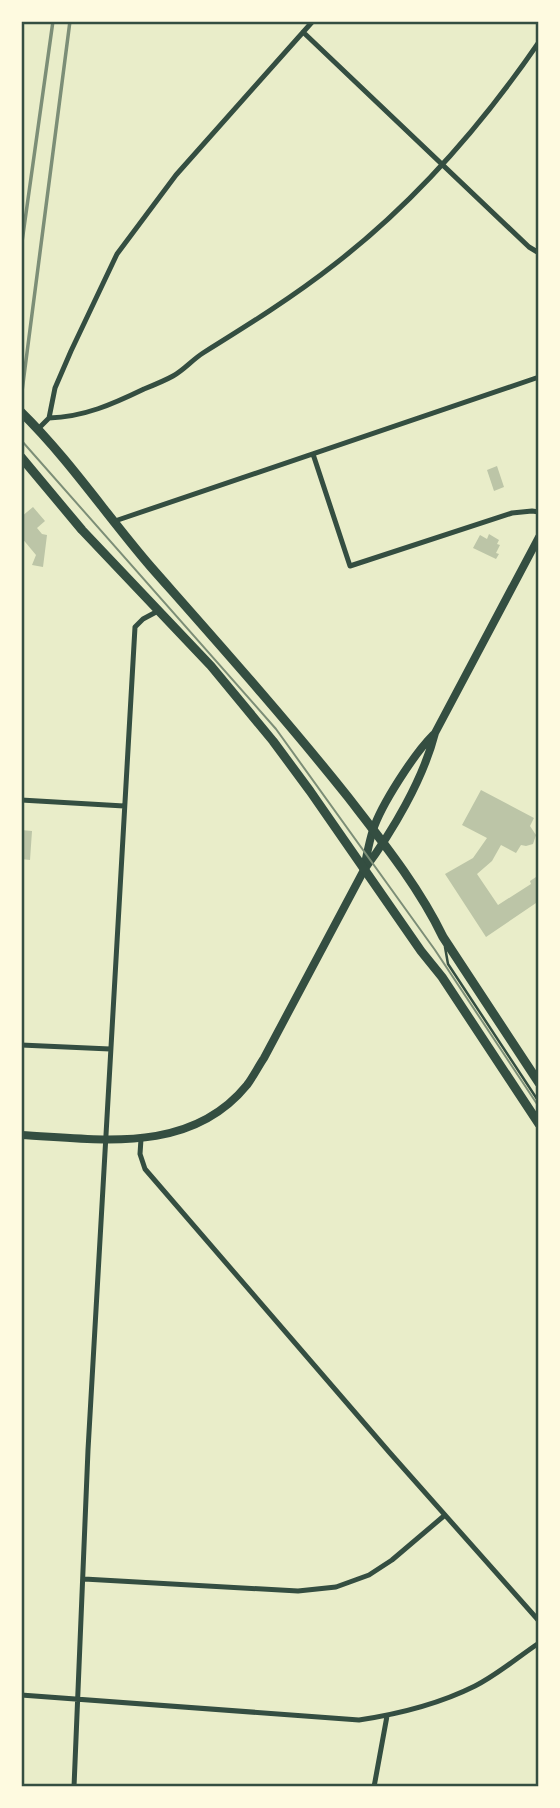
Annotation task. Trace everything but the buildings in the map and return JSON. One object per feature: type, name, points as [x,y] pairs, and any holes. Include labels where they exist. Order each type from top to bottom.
[{"type":"main road","points":[[21,412],[38,429],[112,522],[274,705],[373,830],[434,917],[443,937],[539,1083]]},
{"type":"main road","points":[[21,457],[82,530],[211,666],[280,751],[421,951],[442,976],[539,1124]]},
{"type":"main road","points":[[21,1135],[141,1139],[169,1134],[198,1123],[226,1105],[247,1085],[364,870],[383,844],[421,772],[435,733],[539,537]]},
{"type":"main road","points":[[364,870],[373,830],[419,749],[435,733]]},
{"type":"street","points":[[38,429],[49,418],[55,388],[65,363],[117,254],[176,175],[313,21]]},
{"type":"street","points":[[303,32],[529,247],[539,253]]},
{"type":"street","points":[[49,418],[73,417],[109,406],[174,376],[199,356],[267,314],[336,264],[391,216],[444,164],[504,92],[539,42]]},
{"type":"street","points":[[112,522],[539,377]]},
{"type":"street","points":[[313,454],[350,566],[512,513],[539,512]]},
{"type":"street","points":[[74,1787],[88,1450],[135,627],[143,619],[160,610]]},
{"type":"street","points":[[21,800],[124,806]]},
{"type":"street","points":[[21,1045],[110,1049]]},
{"type":"street","points":[[141,1139],[140,1154],[145,1169],[444,1516],[539,1620]]},
{"type":"street","points":[[84,1579],[298,1591],[336,1587],[369,1575],[444,1516]]},
{"type":"street","points":[[21,1695],[359,1720],[387,1716],[439,1701],[477,1685],[539,1643]]},
{"type":"street","points":[[374,1787],[387,1716]]},
{"type":"lane","points":[[443,937],[449,964],[539,1102]]},
{"type":"tram line","points":[[21,440],[276,729],[435,950],[539,1107]]},
{"type":"railway","points":[[21,249],[53,21]]},
{"type":"railway","points":[[21,399],[70,21]]}]
